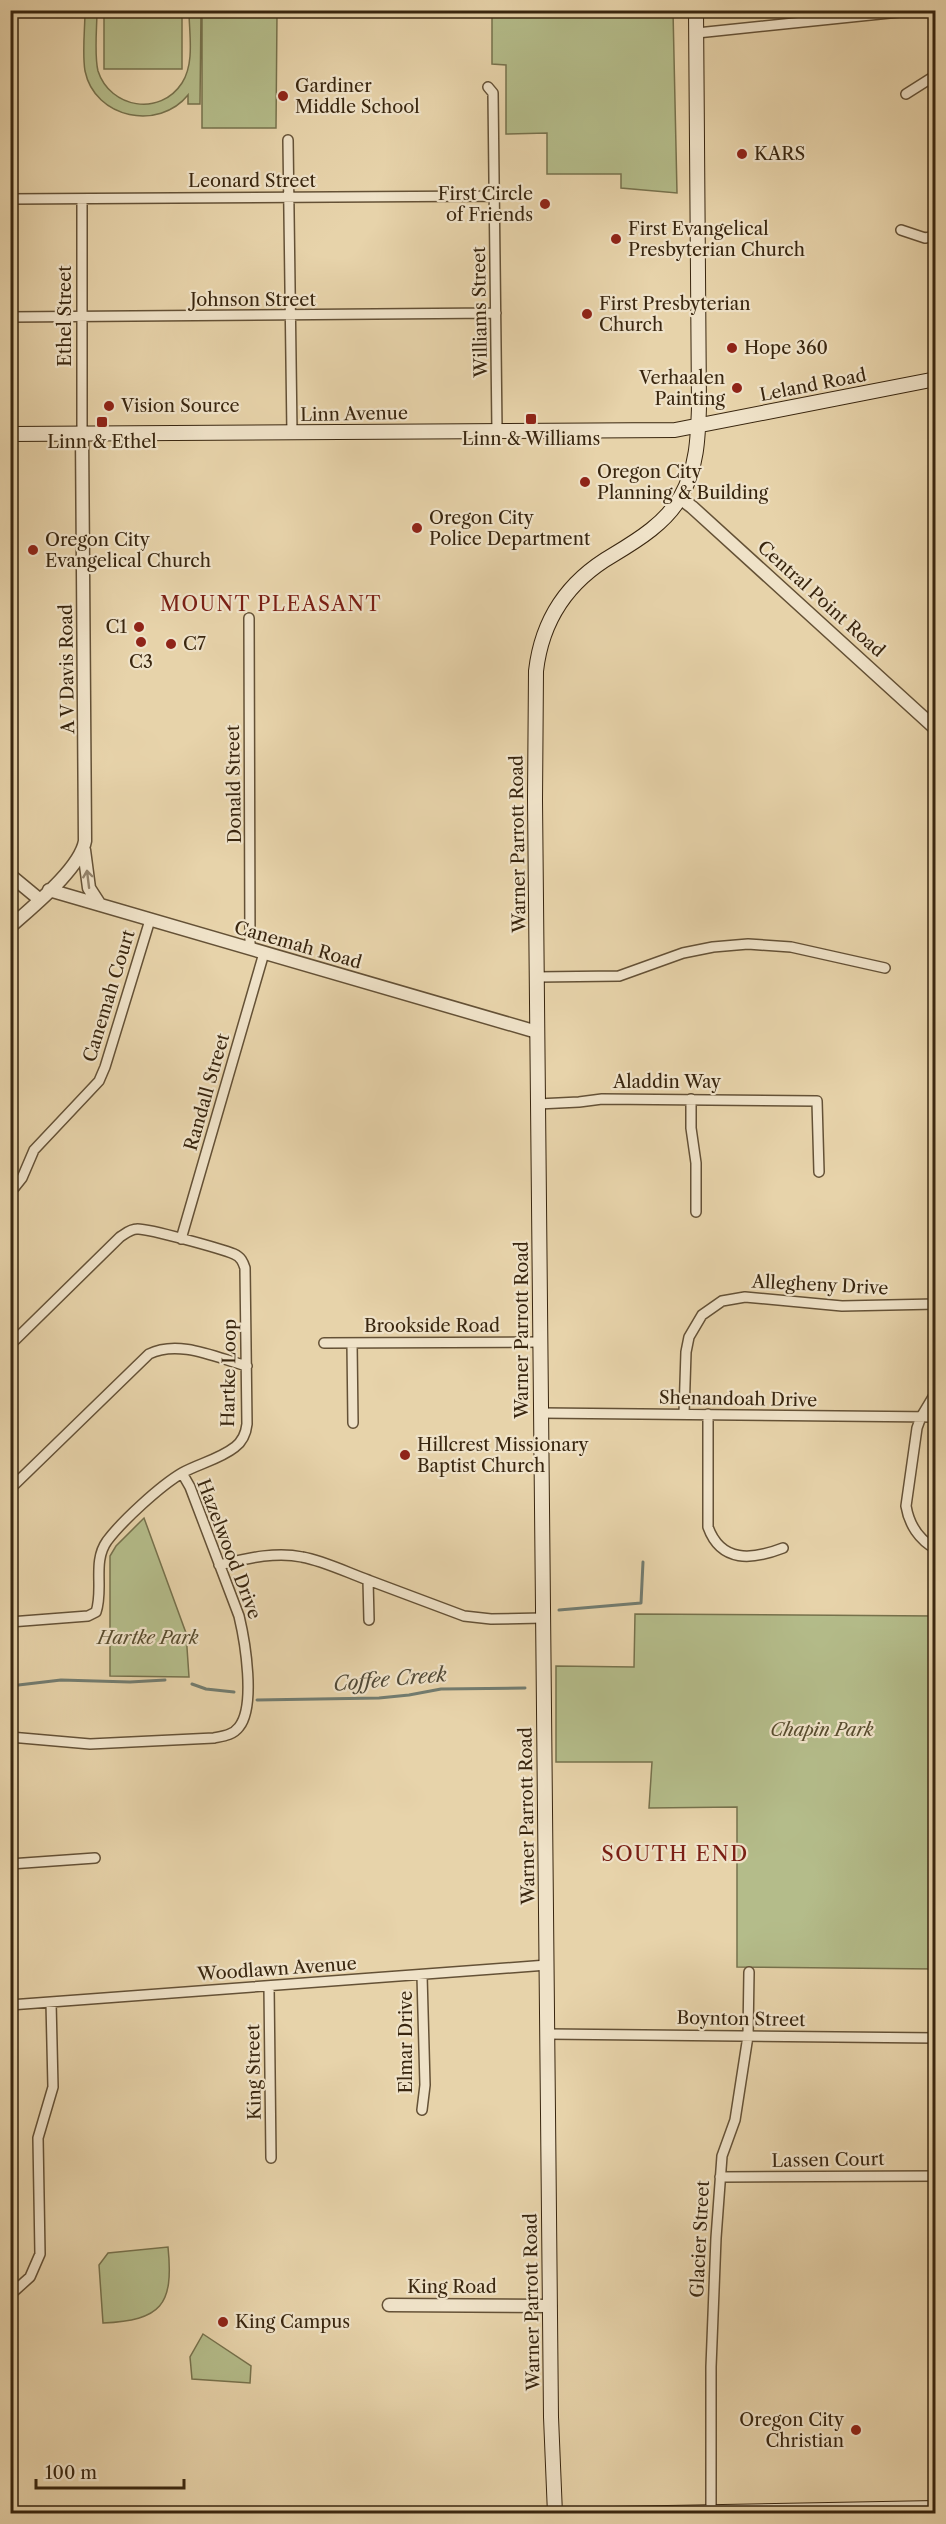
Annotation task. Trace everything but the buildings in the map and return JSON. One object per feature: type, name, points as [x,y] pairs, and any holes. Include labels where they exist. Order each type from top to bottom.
[{"type":"main road","name":"Warner Parrott Road","points":[[555,2514],[550,2306],[535,702],[538,656],[544,633],[558,604],[572,586],[592,568],[636,542],[669,512],[680,498],[692,471],[698,427],[696,10]]},
{"type":"main road","name":"Leland Road","points":[[698,427],[936,379]]},
{"type":"main road","name":"Linn Avenue","points":[[10,434],[675,430],[698,427]]},
{"type":"main road","points":[[613,2514],[936,2508]]},
{"type":"street","points":[[696,33],[919,10]]},
{"type":"street","points":[[906,94],[936,75]]},
{"type":"street","name":"Williams Street","points":[[488,87],[493,93],[497,431]]},
{"type":"street","points":[[288,140],[292,433]]},
{"type":"street","name":"Leonard Street","points":[[10,200],[493,196]]},
{"type":"street","name":"Ethel Street","points":[[82,199],[82,434]]},
{"type":"street","points":[[901,230],[926,238],[936,236]]},
{"type":"street","name":"Johnson Street","points":[[10,317],[496,313]]},
{"type":"street","name":"A V Davis Road","points":[[82,434],[86,812],[84,850],[89,888],[100,905]]},
{"type":"street","name":"Central Point Road","points":[[680,498],[936,729]]},
{"type":"street","name":"Donald Street","points":[[249,618],[250,949]]},
{"type":"street","points":[[10,927],[75,864],[84,850]]},
{"type":"street","points":[[10,875],[39,899]]},
{"type":"street","name":"Canemah Road","points":[[49,890],[537,1032]]},
{"type":"street","name":"Canemah Court","points":[[10,1193],[22,1178],[34,1150],[99,1081],[150,920]]},
{"type":"street","points":[[537,977],[619,976],[683,953],[713,947],[748,944],[791,947],[885,968]]},
{"type":"street","name":"Randall Street","points":[[181,1239],[264,953]]},
{"type":"street","name":"Aladdin Way","points":[[538,1104],[602,1099],[797,1099],[818,1101],[819,1172]]},
{"type":"street","points":[[691,1099],[691,1128],[696,1163],[696,1212]]},
{"type":"street","name":"Hartke Loop","points":[[10,1345],[120,1238],[131,1231],[143,1229],[181,1239],[235,1255],[243,1261],[247,1366],[247,1424],[243,1439],[230,1451],[182,1473],[151,1497],[108,1540],[99,1561],[99,1604],[96,1612],[88,1617],[10,1622]]},
{"type":"street","name":"Allegheny Drive","points":[[684,1414],[686,1352],[689,1337],[702,1315],[722,1301],[745,1297],[842,1306],[936,1304]]},
{"type":"street","name":"Brookside Road","points":[[324,1343],[540,1342]]},
{"type":"street","points":[[352,1343],[353,1423]]},
{"type":"street","points":[[10,1489],[149,1354],[158,1349],[178,1347],[247,1366]]},
{"type":"street","points":[[936,1392],[921,1418],[908,1482],[906,1506],[908,1518],[917,1534],[936,1549]]},
{"type":"street","name":"Shenandoah Drive","points":[[541,1413],[936,1417]]},
{"type":"street","points":[[708,1414],[708,1527],[711,1538],[718,1546],[734,1556],[765,1555],[783,1548]]},
{"type":"street","name":"Hazelwood Drive","points":[[10,1737],[90,1744],[214,1738],[231,1735],[238,1728],[246,1712],[246,1661],[239,1617],[190,1487],[182,1473]]},
{"type":"street","points":[[219,1565],[258,1557],[299,1556],[464,1616],[491,1619],[543,1618]]},
{"type":"street","points":[[368,1580],[369,1620]]},
{"type":"street","points":[[10,1864],[95,1858]]},
{"type":"street","name":"Woodlawn Avenue","points":[[10,2005],[547,1965]]},
{"type":"street","name":"Glacier Street","points":[[711,2512],[711,2367],[720,2177],[724,2146],[736,2113],[748,2036],[749,1972]]},
{"type":"street","name":"Elmar Drive","points":[[422,1975],[425,2085],[422,2110]]},
{"type":"street","name":"King Street","points":[[269,1986],[271,2158]]},
{"type":"street","points":[[10,2295],[30,2277],[40,2254],[38,2138],[53,2086],[51,2002]]},
{"type":"street","name":"Boynton Street","points":[[547,2034],[936,2038]]},
{"type":"street","name":"Lassen Court","points":[[720,2177],[936,2176]]},
{"type":"street","name":"King Road","points":[[389,2305],[550,2306]]},
{"type":"green space","points":[[85,11],[97,11],[97,64],[104,84],[124,100],[136,104],[149,104],[161,101],[173,94],[182,83],[190,57],[189,11],[201,11],[200,104],[188,104],[188,95],[176,106],[161,113],[145,116],[114,109],[101,100],[91,87],[85,71]]},
{"type":"green space","points":[[104,11],[182,11],[182,69],[104,69]]},
{"type":"green space","points":[[492,11],[673,11],[677,193],[621,188],[621,174],[547,174],[547,133],[506,134],[506,65],[492,64]]},
{"type":"green space","points":[[277,14],[276,128],[202,128],[202,15]]},
{"type":"green space","name":"Hartke Park","points":[[144,1518],[186,1633],[189,1677],[110,1676],[110,1556],[116,1546]]},
{"type":"green space","name":"Chapin Park","points":[[635,1614],[935,1616],[935,1969],[737,1967],[737,1807],[649,1808],[652,1762],[556,1762],[556,1666],[634,1667]]},
{"type":"green space","points":[[168,2247],[169,2283],[160,2306],[151,2313],[138,2318],[103,2323],[99,2265],[108,2253]]},
{"type":"green space","points":[[203,2334],[251,2366],[250,2383],[192,2379],[190,2357]]},
{"type":"waterway","name":"Coffee Creek","points":[[559,1610],[641,1603],[643,1562]]},
{"type":"waterway","name":"Coffee Creek","points":[[10,1686],[61,1680],[130,1682],[165,1680]]},
{"type":"waterway","name":"Coffee Creek","points":[[192,1684],[206,1689],[234,1692]]},
{"type":"waterway","name":"Coffee Creek","points":[[257,1700],[379,1698],[441,1689],[525,1688]]},
{"type":"place","name":"Gardiner Middle School","points":[[283,96]]},
{"type":"place","name":"KARS","points":[[742,154]]},
{"type":"place","name":"First Circle of Friends","points":[[545,204]]},
{"type":"place","name":"First Evangelical Presbyterian Church","points":[[616,239]]},
{"type":"place","name":"First Presbyterian Church","points":[[587,314]]},
{"type":"place","name":"Hope 360","points":[[732,348]]},
{"type":"place","name":"Verhaalen Painting","points":[[737,388]]},
{"type":"place","name":"Vision Source","points":[[109,406]]},
{"type":"place","name":"Linn & Williams","points":[[531,419]]},
{"type":"place","name":"Linn & Ethel","points":[[102,422]]},
{"type":"place","name":"Oregon City Planning & Building","points":[[585,482]]},
{"type":"place","name":"Oregon City Police Department","points":[[417,528]]},
{"type":"place","name":"Oregon City Evangelical Church","points":[[33,550]]},
{"type":"place","name":"C1","points":[[139,627]]},
{"type":"place","name":"C3","points":[[141,642]]},
{"type":"place","name":"C7","points":[[171,644]]},
{"type":"place","name":"Hillcrest Missionary Baptist Church","points":[[405,1455]]},
{"type":"place","name":"King Campus","points":[[223,2322]]},
{"type":"place","name":"Oregon City Christian","points":[[856,2430]]},
{"type":"district","name":"MOUNT PLEASANT","points":[[271,604]]},
{"type":"district","name":"SOUTH END","points":[[675,1853]]}]
